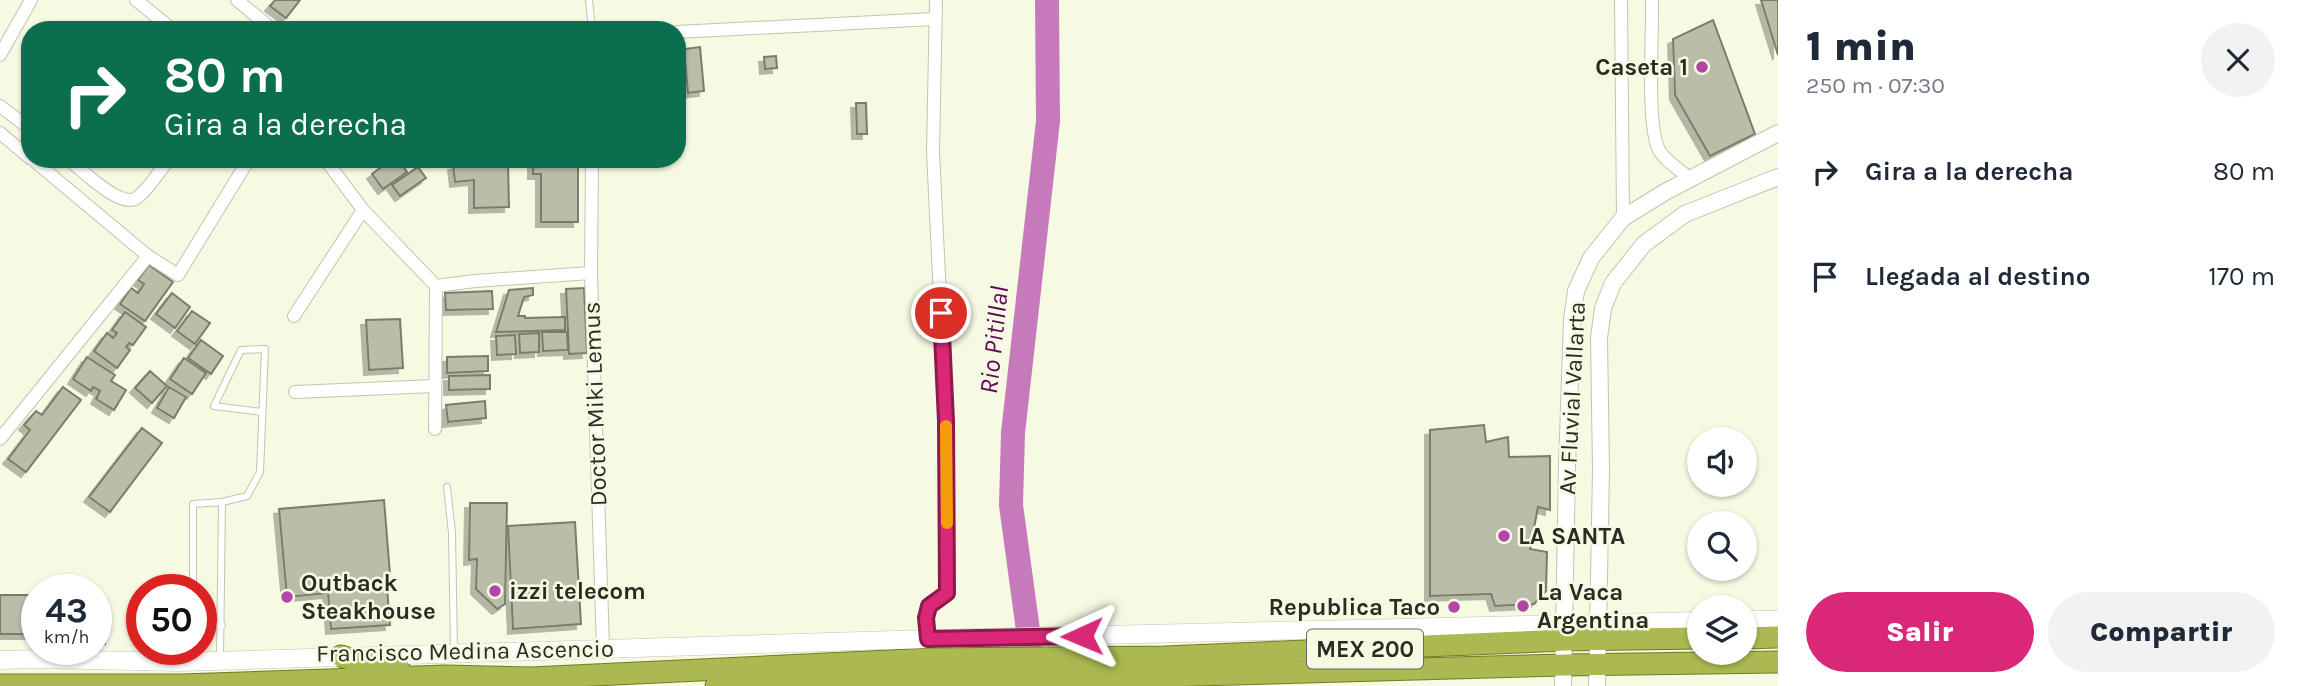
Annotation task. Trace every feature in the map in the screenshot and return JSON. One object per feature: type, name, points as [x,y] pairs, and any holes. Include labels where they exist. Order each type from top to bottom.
[{"type":"highway","name":"MEX 200","points":[[1163,667],[1566,631],[1687,637]]},
{"type":"highway","points":[[1757,638],[1778,637]]},
{"type":"highway","name":"MEX 200","points":[[716,686],[930,653],[1163,667],[1598,676],[1778,662]]},
{"type":"highway","name":"Francisco Medina Ascencio","points":[[0,685],[183,685],[446,677],[531,682],[930,653]]},
{"type":"highway","points":[[341,656],[360,662],[446,677]]},
{"type":"main road","points":[[1757,620],[1778,620]]},
{"type":"main road","points":[[1600,631],[1687,622]]},
{"type":"main road","points":[[0,660],[220,661],[603,648],[930,653],[1156,635],[1566,631]]},
{"type":"street","points":[[0,55],[31,0]]},
{"type":"street","points":[[136,0],[162,21]]},
{"type":"street","points":[[237,0],[262,21]]},
{"type":"street","points":[[930,653],[926,618],[929,606],[947,593],[946,421],[933,152],[936,0]]},
{"type":"street","points":[[1621,0],[1623,218]]},
{"type":"street","points":[[1652,0],[1652,127],[1660,151],[1691,179]]},
{"type":"street","points":[[686,32],[934,19]]},
{"type":"street","points":[[0,106],[21,122]]},
{"type":"street","points":[[0,133],[21,150]]},
{"type":"street","name":"Av Fluvial Vallarta","points":[[1564,675],[1567,453],[1572,320],[1576,290],[1591,258],[1623,218],[1665,192],[1778,133]]},
{"type":"street","points":[[43,168],[148,256],[178,275],[243,168]]},
{"type":"street","points":[[79,168],[126,202],[136,199],[162,168]]},
{"type":"street","points":[[330,168],[363,210],[436,286],[435,429]]},
{"type":"street","name":"Doctor Miki Lemus","points":[[592,168],[591,273],[603,648]]},
{"type":"street","name":"Av Fluvial Vallarta","points":[[1598,676],[1601,470],[1599,338],[1603,308],[1613,283],[1644,244],[1685,214],[1778,177]]},
{"type":"street","points":[[294,316],[363,210]]},
{"type":"street","points":[[0,439],[148,256]]},
{"type":"street","points":[[436,286],[591,273]]},
{"type":"street","points":[[295,392],[434,386]]},
{"type":"lane","points":[[589,0],[591,21]]},
{"type":"lane","points":[[192,574],[192,504],[222,502],[247,496],[260,472],[265,349],[242,350],[214,407],[262,412]]},
{"type":"lane","points":[[447,487],[452,533],[454,653]]},
{"type":"lane","points":[[220,661],[222,502]]},
{"type":"lane","points":[[217,625],[222,625]]},
{"type":"building","points":[[275,0],[300,0],[286,18],[270,6]]},
{"type":"building","points":[[1761,0],[1778,0],[1778,55]]},
{"type":"building","name":"Caseta 1","points":[[1713,20],[1755,134],[1710,156],[1675,95],[1673,39]]},
{"type":"building","points":[[700,47],[704,91],[688,93],[686,49]]},
{"type":"building","points":[[776,56],[777,68],[765,69],[764,57]]},
{"type":"building","points":[[856,103],[866,103],[867,134],[857,134]]},
{"type":"building","points":[[380,168],[404,168],[407,172],[383,189],[372,174]]},
{"type":"building","points":[[417,168],[426,178],[400,196],[392,185]]},
{"type":"building","points":[[453,168],[508,168],[509,207],[474,208],[474,180],[455,182]]},
{"type":"building","points":[[533,168],[578,168],[578,222],[541,222],[541,174],[533,174]]},
{"type":"building","points":[[149,265],[173,282],[145,321],[120,304],[131,288],[138,293],[144,284],[138,280]]},
{"type":"building","points":[[533,288],[533,295],[524,297],[518,316],[565,317],[565,330],[496,332],[509,290]]},
{"type":"building","points":[[584,288],[587,353],[569,354],[566,289]]},
{"type":"building","points":[[492,291],[493,309],[446,310],[445,293]]},
{"type":"building","points":[[172,293],[190,307],[175,328],[156,314]]},
{"type":"building","points":[[192,311],[210,323],[195,344],[177,331]]},
{"type":"building","points":[[125,312],[146,327],[133,345],[129,343],[126,347],[130,350],[117,368],[94,351],[107,333],[113,338],[117,333],[112,330]]},
{"type":"building","points":[[400,319],[403,368],[369,370],[366,320]]},
{"type":"building","points":[[542,332],[567,332],[568,350],[543,351]]},
{"type":"building","points":[[539,333],[539,352],[520,353],[519,334]]},
{"type":"building","points":[[515,335],[516,354],[497,355],[496,336]]},
{"type":"building","points":[[201,340],[223,356],[211,374],[188,358]]},
{"type":"building","points":[[488,356],[488,371],[447,373],[447,357]]},
{"type":"building","points":[[87,357],[115,375],[111,381],[126,390],[114,410],[96,399],[100,391],[93,387],[91,391],[73,379]]},
{"type":"building","points":[[184,358],[206,373],[192,394],[170,379]]},
{"type":"building","points":[[150,371],[167,386],[152,403],[135,388]]},
{"type":"building","points":[[490,375],[490,389],[449,390],[449,376]]},
{"type":"building","points":[[63,387],[81,400],[26,472],[8,459],[30,430],[24,425],[36,411],[42,415]]},
{"type":"building","points":[[169,387],[186,397],[174,418],[157,408]]},
{"type":"building","points":[[485,401],[486,418],[448,422],[446,405]]},
{"type":"building","points":[[1484,425],[1486,442],[1508,437],[1509,457],[1550,456],[1550,510],[1538,507],[1530,549],[1547,552],[1546,591],[1534,604],[1495,606],[1491,594],[1430,596],[1430,430]]},
{"type":"building","points":[[142,428],[162,443],[110,512],[89,497]]},
{"type":"building","points":[[384,500],[391,587],[387,588],[390,625],[331,629],[328,593],[287,597],[279,509]]},
{"type":"building","points":[[470,503],[507,503],[505,604],[497,609],[476,589],[477,559],[469,560]]},
{"type":"building","points":[[575,522],[581,624],[513,629],[508,526]]},
{"type":"building","points":[[0,595],[21,595],[21,634],[0,634]]},
{"type":"waterway","name":"Rio Pitillal","points":[[1035,682],[1011,505],[1013,433],[1048,121],[1047,0]]},
{"type":"slow traffic","points":[[946,426],[947,523]]},
{"type":"place","name":"Caseta 1","points":[[1702,67]]},
{"type":"place","name":"LA SANTA","points":[[1504,536]]},
{"type":"place","name":"izzi telecom","points":[[495,591]]},
{"type":"place","name":"Outback Steakhouse","points":[[287,597]]},
{"type":"place","name":"La Vaca Argentina","points":[[1523,606]]},
{"type":"place","name":"Republica Taco","points":[[1454,607]]},
{"type":"route","points":[[941,313],[946,421],[947,593],[929,606],[926,618],[928,639],[1082,636]]}]
